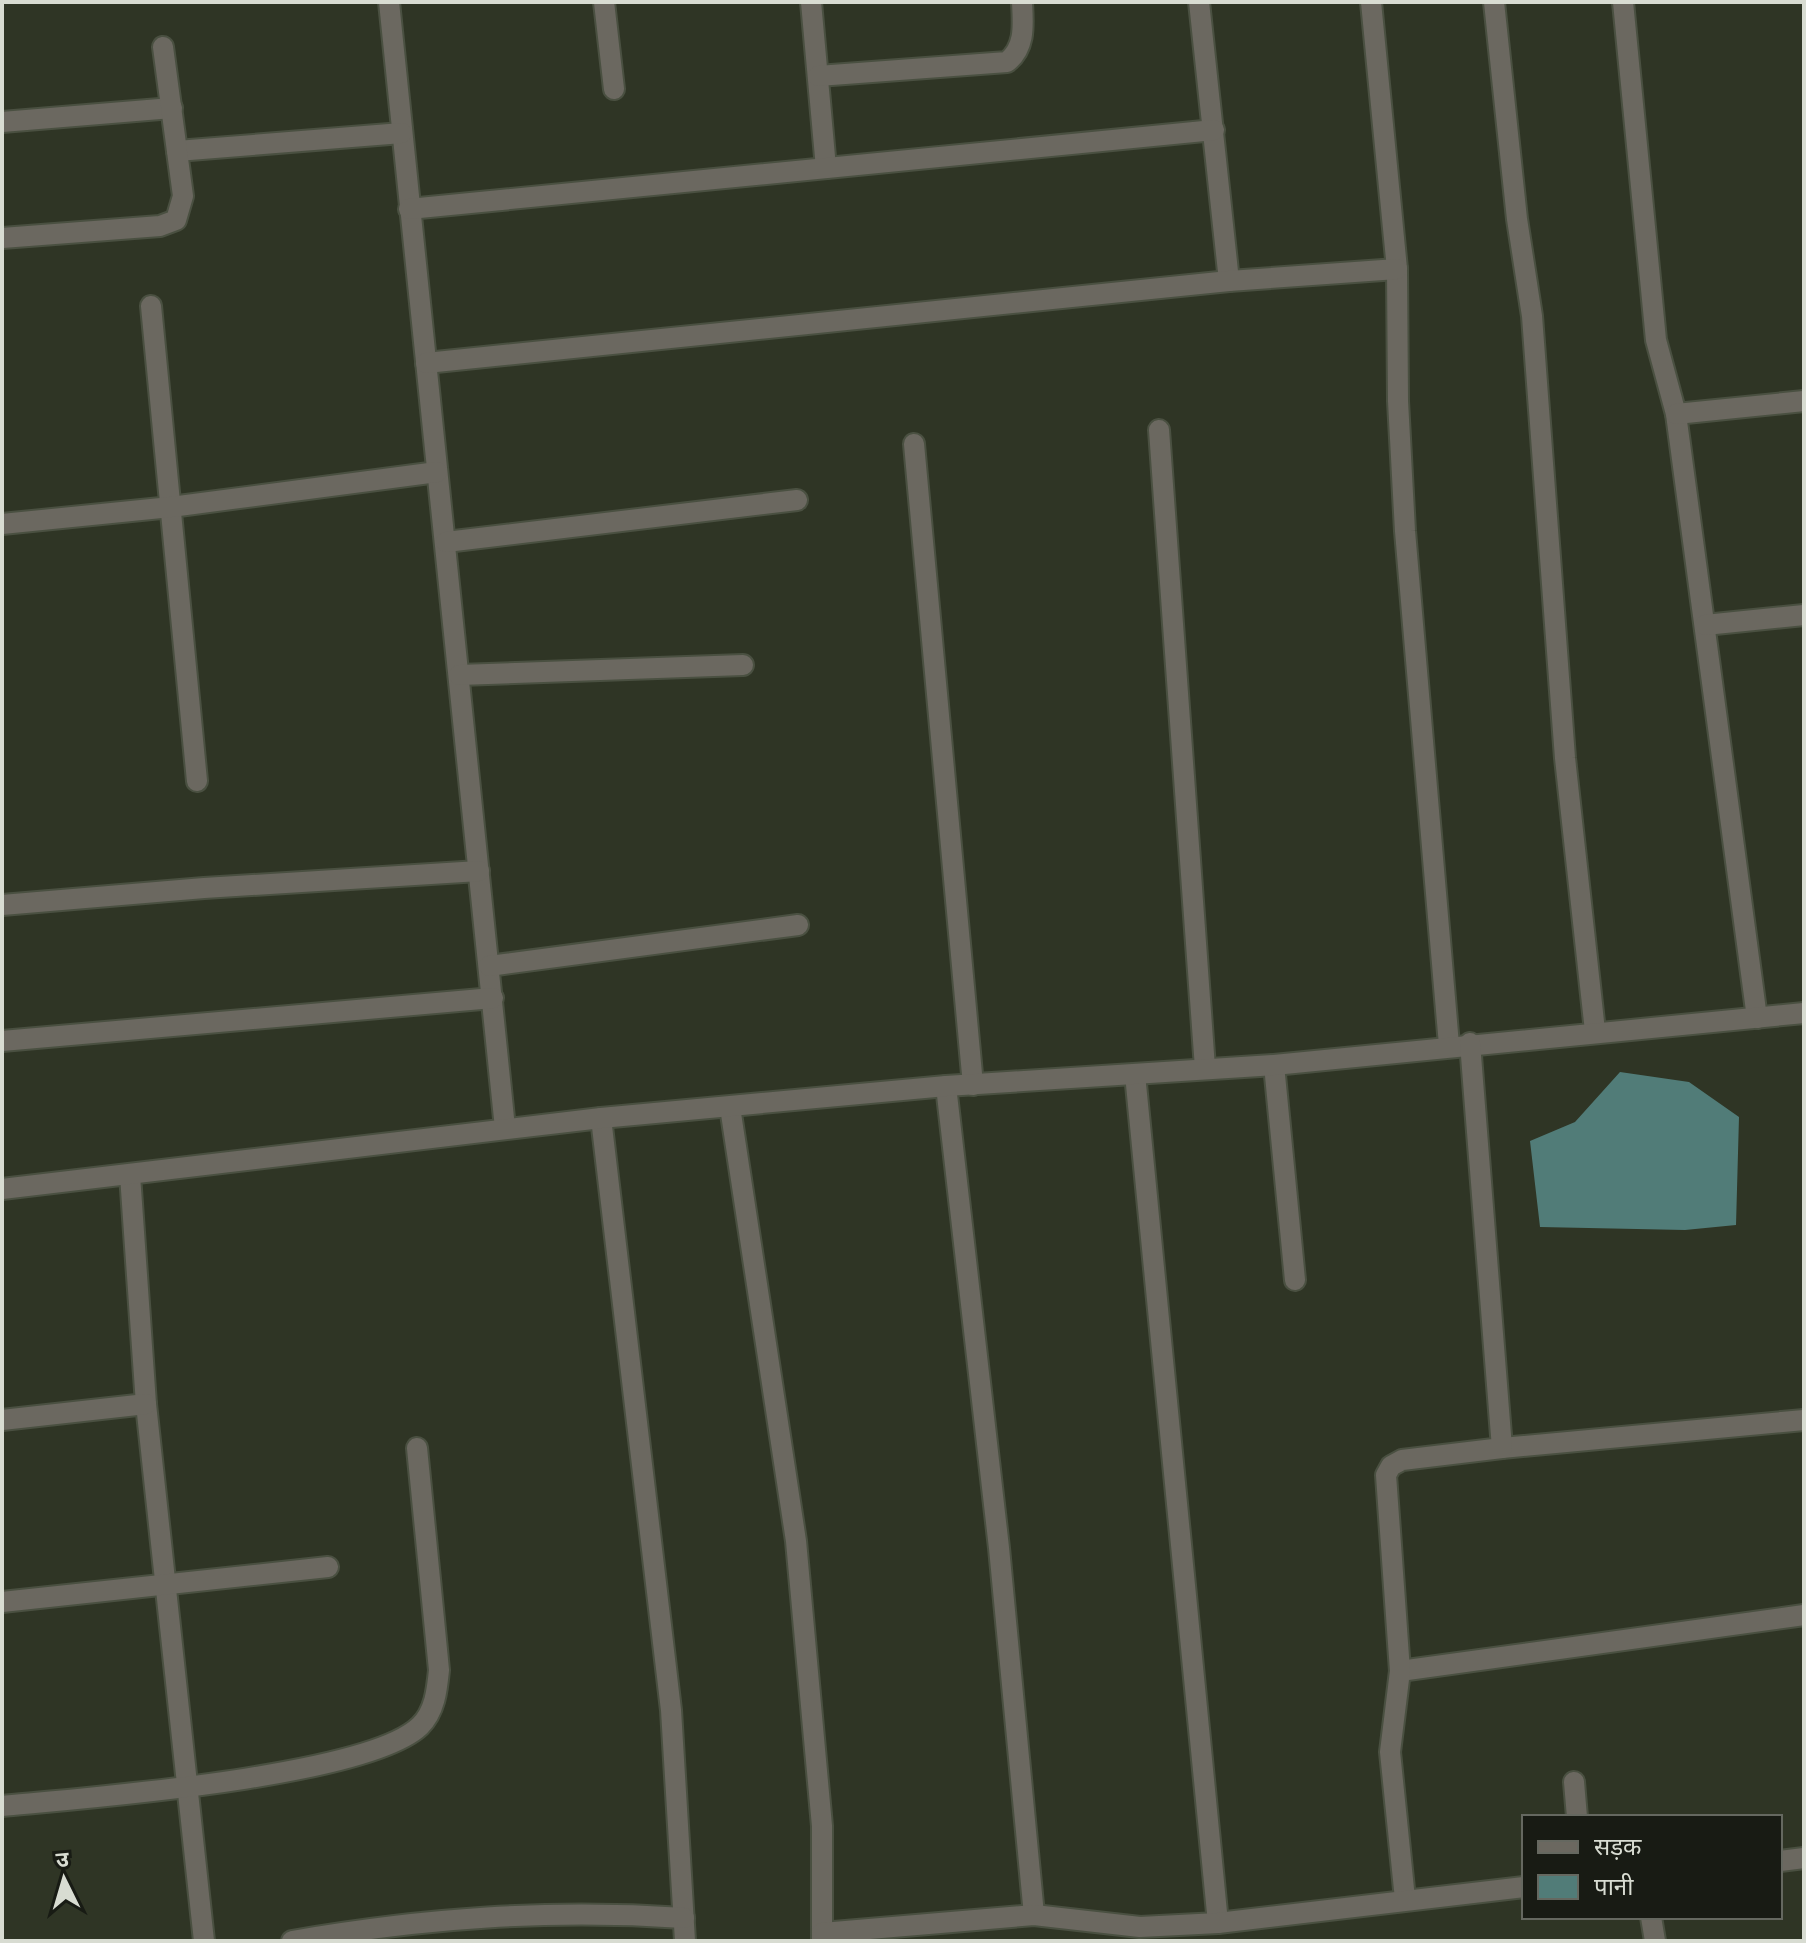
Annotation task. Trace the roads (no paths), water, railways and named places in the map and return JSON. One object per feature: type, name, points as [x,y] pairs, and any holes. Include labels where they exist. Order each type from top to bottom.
[{"type":"street","points":[[389,2],[505,1128]]},
{"type":"street","points":[[604,2],[614,89]]},
{"type":"street","points":[[811,2],[826,168]]},
{"type":"street","points":[[818,76],[1007,62],[1017,55],[1021,45],[1022,2]]},
{"type":"street","points":[[1199,2],[1229,281]]},
{"type":"street","points":[[1371,2],[1397,269],[1398,401],[1405,531],[1449,1045]]},
{"type":"street","points":[[1494,2],[1517,219],[1532,316],[1564,742],[1595,1031]]},
{"type":"street","points":[[1623,2],[1656,340],[1676,414],[1757,1018]]},
{"type":"street","points":[[2,238],[160,226],[176,220],[183,196],[163,47]]},
{"type":"street","points":[[2,122],[172,108]]},
{"type":"street","points":[[409,209],[1214,130]]},
{"type":"street","points":[[177,151],[402,133]]},
{"type":"street","points":[[426,363],[1229,281],[1397,269]]},
{"type":"street","points":[[151,306],[197,781]]},
{"type":"street","points":[[1676,414],[1804,401]]},
{"type":"street","points":[[1159,430],[1205,1068]]},
{"type":"street","points":[[914,444],[973,1085]]},
{"type":"street","points":[[2,524],[171,507],[437,472]]},
{"type":"street","points":[[446,542],[797,500]]},
{"type":"street","points":[[1705,625],[1804,615]]},
{"type":"street","points":[[459,675],[743,665]]},
{"type":"street","points":[[2,905],[479,871]]},
{"type":"street","points":[[489,966],[798,925]]},
{"type":"street","points":[[2,1041],[493,998]]},
{"type":"street","points":[[2,1189],[601,1118],[946,1086],[1274,1065],[1449,1045],[1804,1013]]},
{"type":"street","points":[[1470,1043],[1502,1448]]},
{"type":"street","points":[[1274,1065],[1295,1280]]},
{"type":"street","points":[[1135,1074],[1218,1923]]},
{"type":"street","points":[[946,1086],[999,1548],[1034,1915]]},
{"type":"street","points":[[730,1107],[796,1541],[822,1826],[822,1937],[1034,1915],[1141,1934],[1405,1899],[1522,1887]]},
{"type":"street","points":[[601,1118],[671,1710],[685,1941]]},
{"type":"street","points":[[130,1175],[146,1404],[204,1941]]},
{"type":"street","points":[[2,1420],[146,1404]]},
{"type":"street","points":[[1405,1899],[1390,1752],[1400,1671],[1386,1475],[1391,1466],[1402,1460],[1502,1448],[1804,1420]]},
{"type":"street","points":[[2,1806],[188,1786],[324,1763],[378,1749],[402,1739],[428,1717],[436,1696],[439,1670],[417,1448]]},
{"type":"street","points":[[2,1602],[328,1567]]},
{"type":"street","points":[[1400,1671],[1804,1615]]},
{"type":"street","points":[[1574,1782],[1577,1815]]},
{"type":"street","points":[[1782,1861],[1804,1858]]},
{"type":"street","points":[[292,1941],[460,1917],[608,1913],[684,1918]]},
{"type":"street","points":[[1651,1919],[1655,1941]]},
{"type":"water","points":[[1620,1072],[1689,1082],[1739,1117],[1736,1225],[1685,1230],[1540,1227],[1530,1141],[1575,1122]]}]
